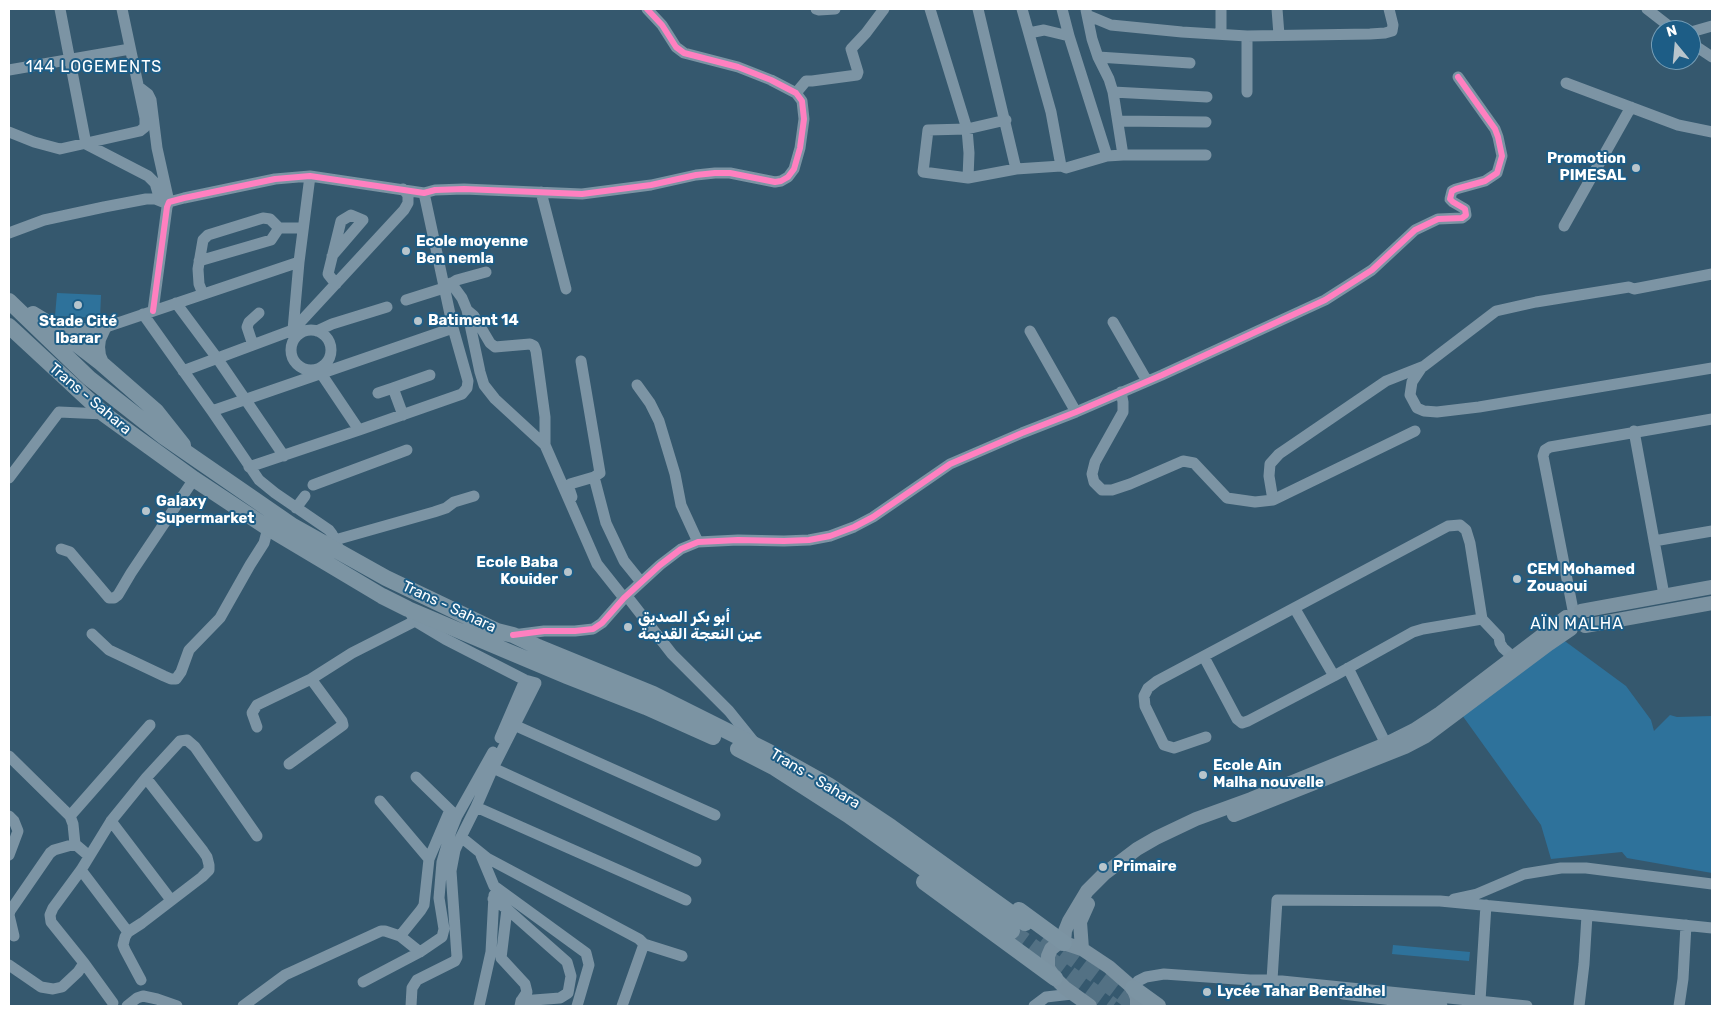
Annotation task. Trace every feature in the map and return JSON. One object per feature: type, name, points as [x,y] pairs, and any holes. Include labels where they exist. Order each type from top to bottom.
[{"type":"highway","points":[[9,296],[56,328],[101,363],[156,411],[192,457]]},
{"type":"highway","name":"Trans - Sahara","points":[[9,301],[89,378],[164,437],[293,526],[337,546],[403,586],[497,631],[513,635],[538,648],[653,694],[759,747],[828,785],[891,826],[1018,927],[775,768],[700,730],[646,707],[412,615],[268,528],[194,479],[104,414],[9,326]]},
{"type":"highway","points":[[56,328],[80,332],[104,328]]},
{"type":"highway","points":[[101,363],[97,347],[98,339],[104,328]]},
{"type":"highway","points":[[848,815],[869,842],[1055,978]]},
{"type":"highway","points":[[891,826],[913,833],[923,839],[1064,943]]},
{"type":"highway","points":[[1133,988],[1158,1006]]},
{"type":"main road","points":[[1064,943],[1065,931],[1087,891],[1115,866],[1156,838],[1196,819],[1386,744],[1414,730],[1440,713],[1512,657],[1573,617],[1664,595],[1712,587]]},
{"type":"main road","points":[[1573,617],[1578,631],[1585,626],[1712,603]]},
{"type":"main road","points":[[1082,949],[1080,922],[1088,904],[1111,880],[1143,854],[1182,833],[1254,808],[1405,747],[1426,736],[1549,644],[1573,617]]},
{"type":"main road","points":[[1090,1006],[1072,994],[1055,978],[1048,968],[1048,956],[1051,949],[1057,944],[1064,943],[1082,949],[1106,965],[1133,988],[1137,1006]]},
{"type":"street","points":[[60,9],[86,144]]},
{"type":"street","points":[[9,132],[60,149],[140,131],[145,127],[139,87],[122,9]]},
{"type":"street","points":[[9,232],[44,220],[146,199],[165,203],[275,179],[310,176],[424,193],[435,190],[464,190],[592,193],[651,185],[696,175],[715,173],[730,173],[775,182],[788,177],[794,169],[800,148],[804,119],[802,101],[796,93],[772,80],[738,67],[684,53],[676,47],[662,25],[647,9]]},
{"type":"street","points":[[816,9],[835,9]]},
{"type":"street","points":[[796,93],[806,81],[857,75],[858,72],[851,49],[866,34],[884,9]]},
{"type":"street","points":[[930,9],[967,129],[969,153],[968,178]]},
{"type":"street","points":[[978,9],[1016,168]]},
{"type":"street","points":[[1022,9],[1051,112],[1061,166]]},
{"type":"street","points":[[1062,9],[1107,156]]},
{"type":"street","points":[[1221,9],[1221,34]]},
{"type":"street","points":[[1277,9],[1279,35]]},
{"type":"street","points":[[1087,12],[1111,25],[1247,36],[1385,33],[1392,31],[1393,25],[1389,9]]},
{"type":"street","points":[[1647,9],[1661,20]]},
{"type":"street","points":[[1087,12],[1092,39],[1113,92],[1123,154]]},
{"type":"street","points":[[1029,33],[1044,30],[1070,40],[1092,39]]},
{"type":"street","points":[[1247,36],[1247,92]]},
{"type":"street","points":[[9,70],[130,49]]},
{"type":"street","points":[[1701,50],[1712,57]]},
{"type":"street","points":[[1098,57],[1190,63]]},
{"type":"street","points":[[513,635],[544,631],[593,629],[602,623],[625,596],[641,582],[682,549],[698,542],[809,540],[830,536],[854,527],[873,518],[950,464],[1022,432],[1076,412],[1147,381],[1325,300],[1372,270],[1415,230],[1438,219],[1462,218],[1466,215],[1464,209],[1450,198],[1452,191],[1456,188],[1484,181],[1497,173],[1502,156],[1500,142],[1495,129],[1458,77]]},
{"type":"street","points":[[1566,83],[1678,125],[1712,132]]},
{"type":"street","points":[[139,87],[148,94],[151,100],[165,203],[148,312],[184,371],[259,480],[329,530],[337,546],[446,508],[454,502],[474,496]]},
{"type":"street","points":[[1113,92],[1207,97]]},
{"type":"street","points":[[1564,226],[1631,107]]},
{"type":"street","points":[[1006,120],[967,129],[928,130],[922,170],[924,173],[968,178],[1016,168],[1073,167],[1107,156],[1123,154],[1206,156]]},
{"type":"street","points":[[1118,121],[1206,122]]},
{"type":"street","points":[[86,144],[148,176],[155,183],[165,203]]},
{"type":"street","points":[[296,333],[299,262],[310,176]]},
{"type":"street","points":[[359,430],[319,372],[300,368],[292,358],[291,346],[296,333],[336,284],[404,210],[408,203],[408,195],[403,189]]},
{"type":"street","points":[[541,192],[566,289]]},
{"type":"street","points":[[249,467],[462,394],[467,388],[468,381],[453,328],[448,286],[424,193]]},
{"type":"street","points":[[203,294],[199,284],[198,269],[203,240],[208,235],[263,218],[270,219],[279,228],[303,228]]},
{"type":"street","points":[[199,262],[271,240],[279,228]]},
{"type":"street","points":[[332,256],[328,274],[336,284]]},
{"type":"street","points":[[104,328],[299,262]]},
{"type":"street","points":[[406,300],[448,286],[457,280],[486,272]]},
{"type":"street","points":[[1712,274],[1508,307],[1496,311],[1476,324],[1424,366],[1412,382],[1410,395],[1417,408],[1436,412],[1479,407],[1712,368]]},
{"type":"street","points":[[448,286],[462,298],[467,310],[484,384],[495,399],[545,446],[597,564],[672,654],[729,711],[759,747]]},
{"type":"street","points":[[176,303],[217,358],[284,456]]},
{"type":"street","points":[[317,331],[332,324],[387,307]]},
{"type":"street","points":[[467,310],[474,316],[490,344],[495,347],[530,344],[534,346],[545,417],[545,446]]},
{"type":"street","points":[[253,345],[247,327],[249,322],[259,313]]},
{"type":"street","points":[[1113,322],[1147,381]]},
{"type":"street","points":[[212,411],[319,372],[453,328]]},
{"type":"street","points":[[184,371],[253,345],[310,330],[317,331],[328,340],[331,353],[319,372]]},
{"type":"street","points":[[1030,331],[1076,412]]},
{"type":"street","points":[[581,361],[600,473],[594,478],[572,482],[569,486],[584,537]]},
{"type":"street","points":[[1273,500],[1269,476],[1270,464],[1279,454],[1386,381],[1424,366]]},
{"type":"street","points":[[378,394],[430,375]]},
{"type":"street","points":[[637,385],[650,403],[658,421],[675,474],[681,505],[698,542]]},
{"type":"street","points":[[393,388],[403,415]]},
{"type":"street","points":[[1120,392],[1123,412],[1093,468],[1094,482],[1102,490],[1112,490],[1130,484],[1183,460],[1194,462],[1227,498],[1255,502],[1273,500],[1415,431]]},
{"type":"street","points":[[9,478],[59,412],[104,414]]},
{"type":"street","points":[[1573,617],[1543,456],[1545,450],[1550,447],[1634,431],[1712,419]]},
{"type":"street","points":[[1634,431],[1664,595]]},
{"type":"street","points":[[313,485],[407,450]]},
{"type":"street","points":[[594,478],[606,523],[614,542],[624,561],[641,582]]},
{"type":"street","points":[[61,549],[70,552],[110,598],[114,598],[118,595],[194,479]]},
{"type":"street","points":[[296,508],[305,496]]},
{"type":"street","points":[[1206,737],[1174,748],[1164,744],[1147,713],[1144,696],[1148,688],[1448,526],[1460,525],[1466,530],[1470,543],[1482,618],[1499,637],[1500,644],[1512,657]]},
{"type":"street","points":[[92,634],[110,650],[171,679],[176,678],[182,672],[189,650],[220,618],[264,543],[268,528]]},
{"type":"street","points":[[1654,541],[1712,531]]},
{"type":"street","points":[[1295,609],[1334,676]]},
{"type":"street","points":[[258,727],[252,713],[257,705],[311,679],[412,615],[445,639],[525,680],[536,683],[493,768],[455,850],[451,870],[457,957],[455,961],[417,980],[412,988],[411,1006]]},
{"type":"street","points":[[1204,657],[1237,718],[1242,722],[1248,721],[1334,676],[1413,632],[1482,618]]},
{"type":"street","points":[[1348,668],[1386,744]]},
{"type":"street","points":[[289,764],[343,725],[311,679]]},
{"type":"street","points":[[400,936],[424,905],[429,859],[453,813],[499,741],[525,680]]},
{"type":"street","points":[[70,816],[150,725]]},
{"type":"street","points":[[514,726],[714,815]]},
{"type":"street","points":[[114,1003],[51,922],[50,915],[52,908],[81,870],[111,821],[173,746],[180,741],[187,740],[195,747],[257,836]]},
{"type":"street","points":[[9,756],[70,816],[74,824],[75,844],[89,856]]},
{"type":"street","points":[[493,768],[696,861]]},
{"type":"street","points":[[416,776],[453,813]]},
{"type":"street","points":[[141,980],[123,945],[128,932],[209,870],[209,860],[203,850],[146,778]]},
{"type":"street","points":[[380,802],[429,859]]},
{"type":"street","points":[[476,807],[686,900]]},
{"type":"street","points":[[363,982],[420,952],[442,938],[444,930],[439,898],[442,862],[451,831],[453,813]]},
{"type":"street","points":[[9,816],[18,832],[9,855]]},
{"type":"street","points":[[111,821],[171,900]]},
{"type":"street","points":[[461,836],[480,854],[639,939],[644,944],[682,956]]},
{"type":"street","points":[[14,936],[10,911],[50,854],[60,848],[75,844]]},
{"type":"street","points":[[479,1006],[491,952],[494,886],[480,854]]},
{"type":"street","points":[[1440,902],[1477,894],[1524,874],[1561,868],[1586,868],[1712,884]]},
{"type":"street","points":[[81,870],[128,932]]},
{"type":"street","points":[[494,886],[586,953],[590,965],[577,1006]]},
{"type":"street","points":[[493,899],[568,962],[571,976],[568,993],[560,998],[520,1004]]},
{"type":"street","points":[[1272,980],[1277,900],[1440,902],[1712,928]]},
{"type":"street","points":[[1478,1004],[1486,905]]},
{"type":"street","points":[[507,909],[501,958],[525,984],[527,992],[520,1004]]},
{"type":"street","points":[[1579,1006],[1587,915]]},
{"type":"street","points":[[1679,1006],[1683,979],[1686,925]]},
{"type":"street","points":[[243,1006],[285,975],[381,931],[400,936],[420,952]]},
{"type":"street","points":[[622,1006],[644,944]]},
{"type":"street","points":[[9,965],[41,988],[53,989],[62,987],[70,981],[84,963]]},
{"type":"street","points":[[1133,988],[1138,981],[1156,975],[1272,980],[1373,998],[1527,1006]]},
{"type":"street","points":[[1250,980],[1271,986],[1442,1006]]},
{"type":"street","points":[[1034,1006],[1046,998],[1072,994]]},
{"type":"street","points":[[127,1006],[143,996],[177,1006]]},
{"type":"shaded area","name":"Stade Cité Ibarar","points":[[57,293],[101,295],[100,318],[55,316]]},
{"type":"shaded area","points":[[1562,639],[1626,686],[1651,720],[1654,731],[1670,715],[1677,717],[1712,716],[1712,873],[1627,858],[1622,852],[1551,859],[1541,825],[1462,715]]},
{"type":"shaded area","points":[[1393,945],[1470,952],[1469,961],[1392,954]]},
{"type":"tunnel","points":[[1012,931],[1113,1006]]},
{"type":"tunnel","points":[[1044,937],[1136,1006]]},
{"type":"cycle path","points":[[153,311],[167,207],[169,202],[184,198],[275,179],[310,176],[424,193],[435,190],[464,189],[582,194],[651,185],[696,175],[715,173],[730,173],[775,182],[788,177],[794,169],[800,148],[804,119],[802,101],[796,93],[771,80],[738,67],[684,53],[676,47],[662,25],[647,9]]},
{"type":"cycle path","points":[[513,635],[544,631],[593,629],[602,623],[624,598],[660,565],[681,549],[698,542],[809,540],[830,536],[854,527],[873,517],[950,464],[1162,375],[1325,300],[1372,270],[1415,230],[1438,219],[1462,218],[1466,215],[1465,209],[1450,199],[1452,191],[1485,181],[1497,173],[1502,156],[1495,129],[1458,77]]},
{"type":"place","name":"Promotion PIMESAL","points":[[1636,168]]},
{"type":"place","name":"Ecole moyenne Ben nemla","points":[[406,251]]},
{"type":"place","name":"Stade Cité Ibarar","points":[[78,305]]},
{"type":"place","name":"Batiment 14","points":[[418,321]]},
{"type":"place","name":"Galaxy Supermarket","points":[[146,511]]},
{"type":"place","name":"Ecole Baba Kouider","points":[[568,572]]},
{"type":"place","name":"CEM Mohamed Zouaoui","points":[[1517,579]]},
{"type":"place","name":"أبو بكر الصديق عين النعجة القديمة","points":[[628,627]]},
{"type":"place","name":"Ecole Ain Malha nouvelle","points":[[1203,775]]},
{"type":"place","name":"Primaire","points":[[1103,867]]},
{"type":"place","name":"Lycée Tahar Benfadhel","points":[[1207,992]]},
{"type":"district","name":"144 LOGEMENTS","points":[[94,67]]},
{"type":"district","name":"AÏN MALHA","points":[[1577,624]]}]
